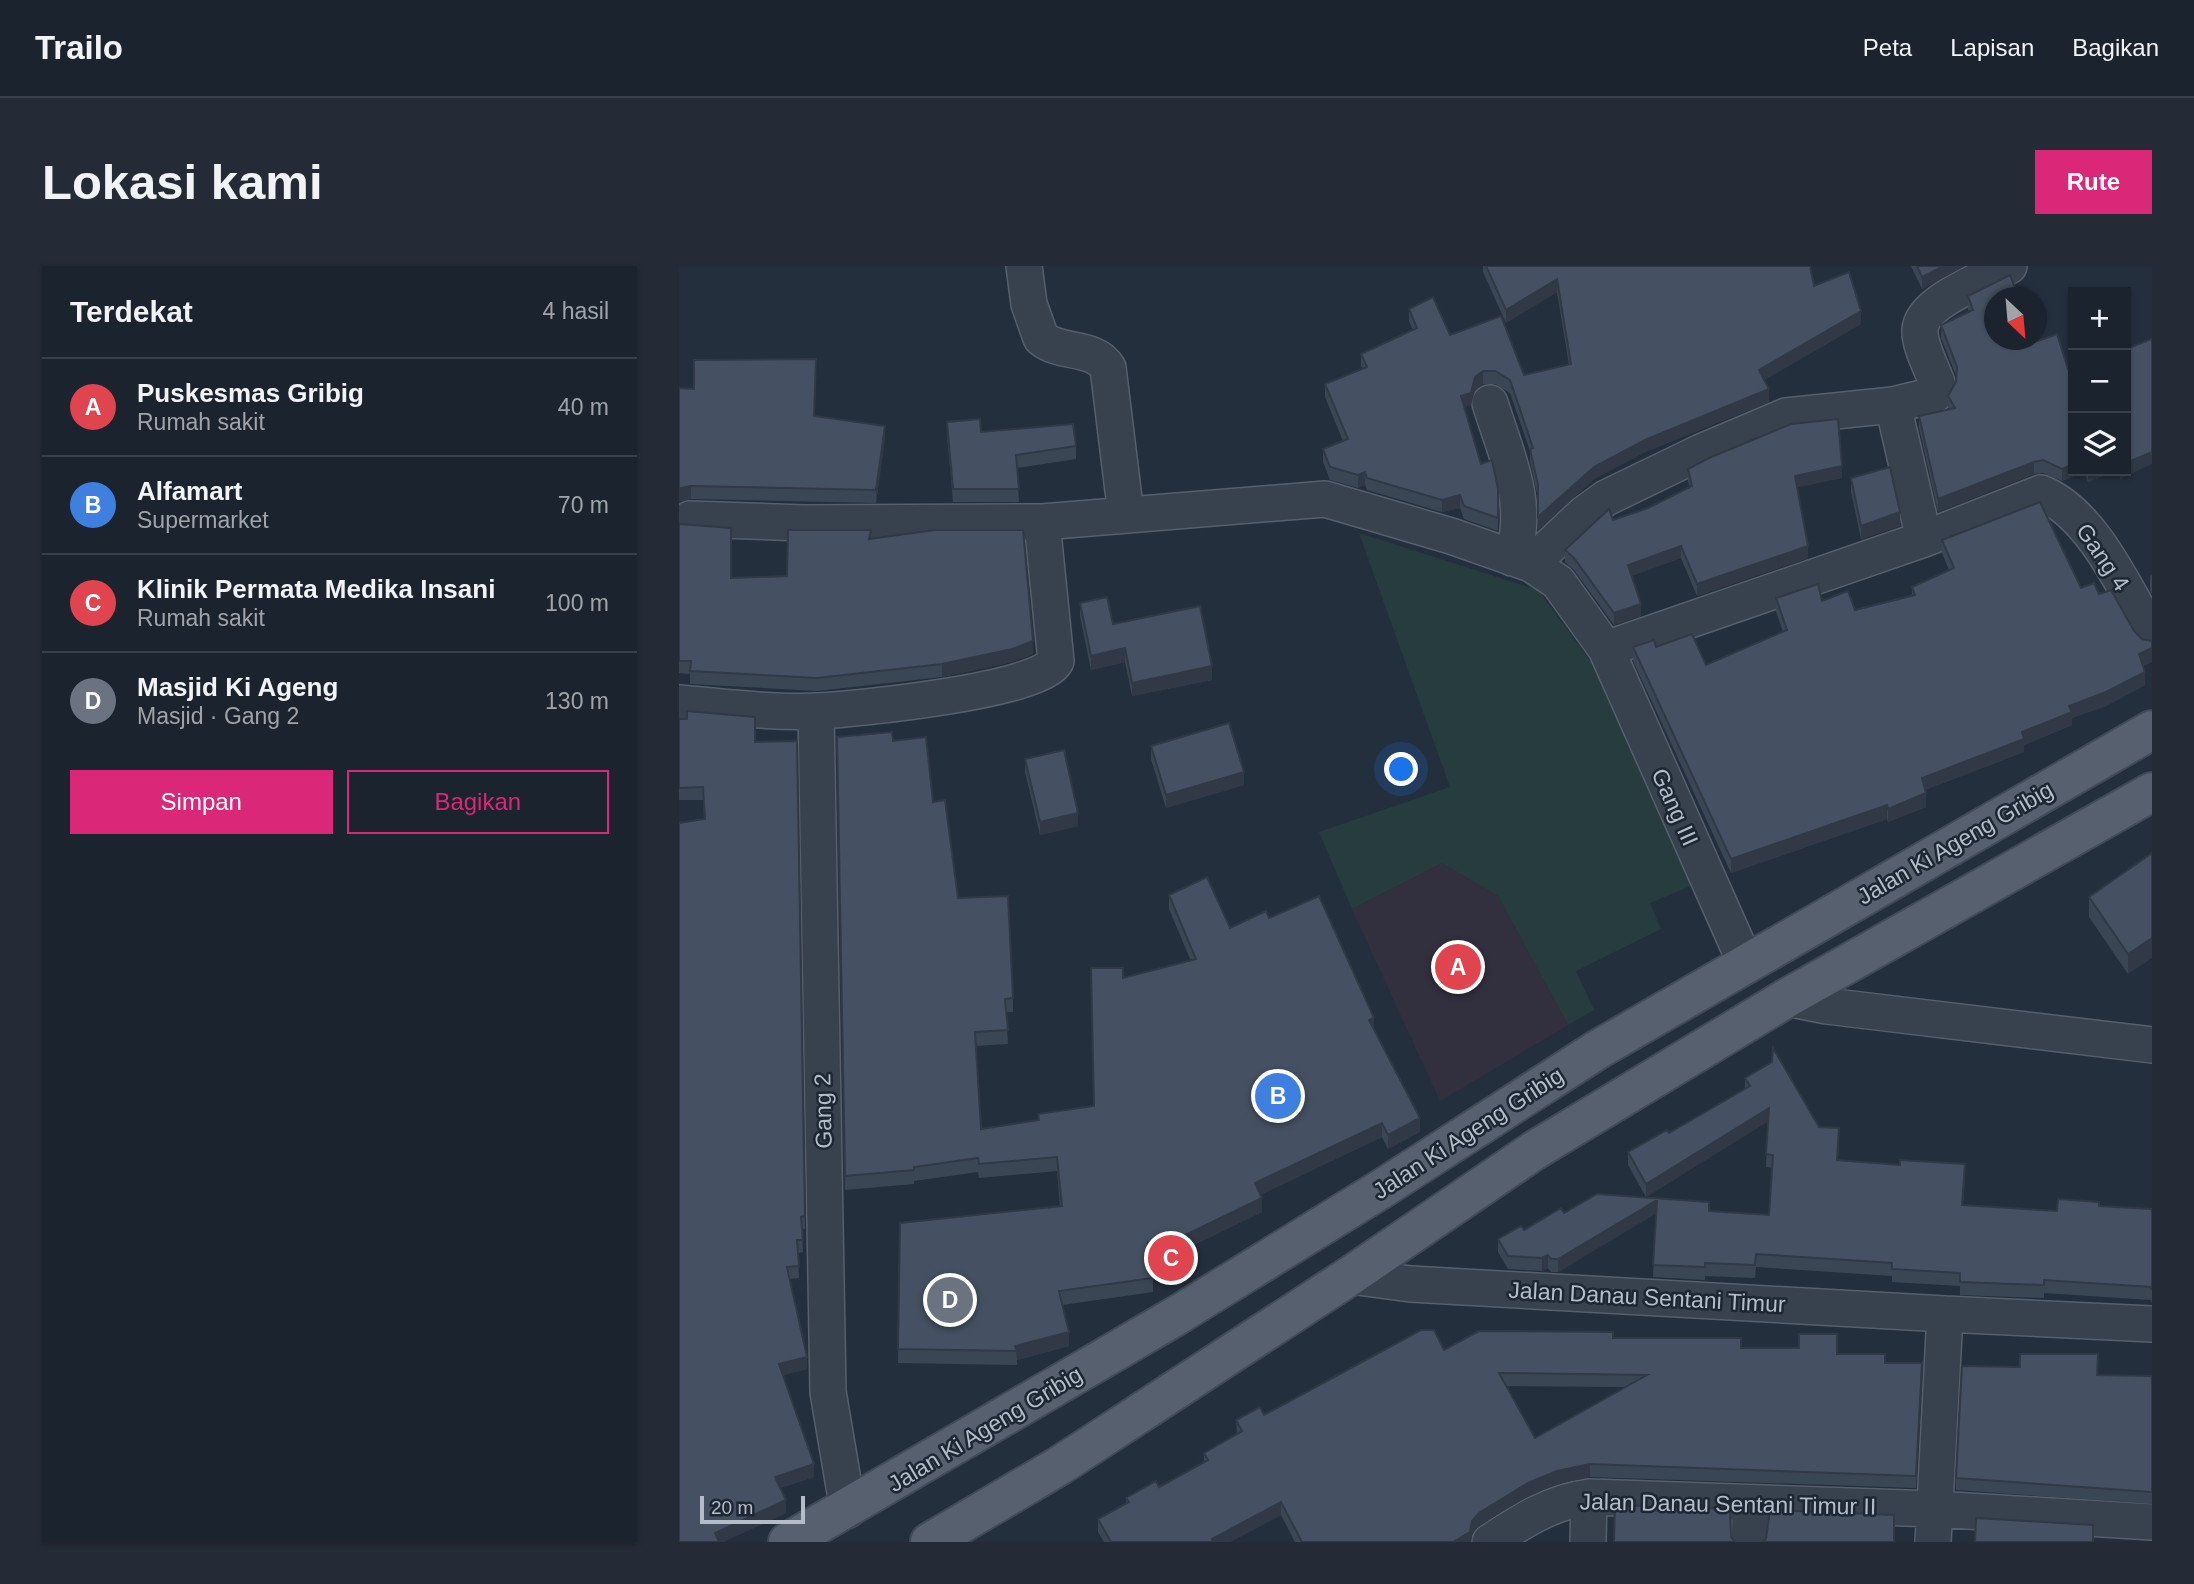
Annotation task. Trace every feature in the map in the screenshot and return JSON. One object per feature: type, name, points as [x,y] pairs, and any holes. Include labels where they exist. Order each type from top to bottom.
[{"type":"main road","name":"Jalan Ki Ageng Gribig","points":[[788,1542],[848,1510],[1187,1309],[1383,1188],[1529,1092],[2152,730]]},
{"type":"main road","points":[[930,1542],[1059,1466],[1350,1276],[1535,1150],[1787,998],[2152,792]]},
{"type":"street","points":[[1024,266],[1029,304],[1041,338],[1062,350],[1097,356],[1108,368],[1126,515]]},
{"type":"street","points":[[1521,561],[1606,498],[1700,452],[1786,416],[1893,405],[1937,392],[1919,332],[1925,314],[1944,299],[2009,266]]},
{"type":"street","points":[[1490,403],[1518,495],[1521,561]]},
{"type":"street","points":[[1606,649],[1924,539],[1893,405]]},
{"type":"street","name":"Gang 4","points":[[1924,539],[2041,493],[2059,501],[2081,522],[2111,564],[2152,635]]},
{"type":"street","name":"Gang III","points":[[690,519],[804,523],[1042,522],[1325,499],[1521,561],[1558,582],[1606,649],[1746,964]]},
{"type":"street","points":[[679,703],[816,711],[971,693],[1052,668],[1056,661],[1042,522]]},
{"type":"street","name":"Gang 2","points":[[816,711],[828,1392],[848,1510]]},
{"type":"street","points":[[1787,998],[1827,1006],[2152,1045]]},
{"type":"street","name":"Jalan Danau Sentani Timur","points":[[1350,1276],[1411,1284],[2152,1324]]},
{"type":"street","points":[[1934,1525],[1945,1314]]},
{"type":"street","points":[[1588,1542],[1589,1497]]},
{"type":"street","name":"Jalan Danau Sentani Timur II","points":[[1490,1542],[1539,1511],[1569,1500],[1589,1497],[1751,1504],[1934,1525],[2133,1528]]},
{"type":"street","points":[[1749,1542],[1751,1504]]},
{"type":"shaded area","points":[[1442,863],[1498,896],[1568,1025],[1440,1101],[1352,909]]},
{"type":"green space","points":[[1359,533],[1538,590],[1605,681],[1693,885],[1650,903],[1661,929],[1576,971],[1594,1010],[1568,1025],[1498,896],[1442,863],[1352,909],[1319,832],[1450,787]]},
{"type":"building","points":[[1486,266],[1810,266],[1814,286],[1849,272],[1861,311],[1759,370],[1769,389],[1645,440],[1594,467],[1538,517],[1538,485],[1530,449],[1533,448],[1510,380],[1495,371],[1483,371],[1475,377],[1471,393],[1461,396],[1481,464],[1492,460],[1498,489],[1498,518],[1464,506],[1460,495],[1442,500],[1367,478],[1365,472],[1358,475],[1330,467],[1323,449],[1348,439],[1325,384],[1367,367],[1361,354],[1417,328],[1409,309],[1433,297],[1450,335],[1501,316],[1524,375],[1571,364],[1557,279],[1506,310]]},
{"type":"building","points":[[1917,266],[1944,266],[1922,277]]},
{"type":"building","points":[[2010,275],[2015,287],[1986,287]]},
{"type":"building","points":[[1984,288],[1984,350],[2047,350],[2047,338],[2057,334],[2068,369],[2068,466],[2062,469],[2043,460],[2034,462],[1938,499],[1919,416],[1955,408],[1948,396],[1956,382],[1957,367],[1941,325],[1973,310],[1968,296]]},
{"type":"building","points":[[2152,339],[2152,452],[2131,461],[2131,350],[2131,347]]},
{"type":"building","points":[[816,359],[814,416],[885,426],[876,490],[691,486],[679,490],[679,388],[694,389],[694,360]]},
{"type":"building","points":[[980,419],[981,432],[1073,424],[1076,446],[1016,455],[1019,489],[953,489],[947,422]]},
{"type":"building","points":[[1838,419],[1842,466],[1795,476],[1808,546],[1697,584],[1681,546],[1628,565],[1641,604],[1614,613],[1574,558],[1565,550],[1609,509],[1613,520],[1648,508],[1692,486],[1688,469],[1709,458],[1791,424]]},
{"type":"building","points":[[1890,467],[1900,512],[1861,526],[1851,478]]},
{"type":"building","points":[[2040,502],[2081,588],[2094,583],[2099,594],[2111,590],[2134,631],[2142,639],[2152,641],[2152,648],[2139,654],[2145,672],[2106,692],[2069,706],[2072,712],[2022,732],[2024,739],[1922,778],[1926,793],[1888,809],[1887,805],[1731,859],[1633,647],[1654,640],[1656,647],[1692,634],[1706,665],[1787,630],[1776,598],[1818,584],[1822,601],[1848,591],[1855,610],[1915,595],[1912,587],[1954,568],[1942,540]]},
{"type":"building","points":[[679,523],[731,528],[731,578],[787,576],[788,530],[871,530],[869,539],[935,530],[1023,530],[1033,641],[1012,649],[942,664],[817,678],[690,671],[691,661],[679,661]]},
{"type":"building","points":[[1107,597],[1113,624],[1200,606],[1212,666],[1132,683],[1125,648],[1091,656],[1080,603]]},
{"type":"building","points":[[687,711],[755,717],[755,742],[797,741],[805,1216],[801,1217],[803,1240],[797,1240],[799,1266],[787,1267],[807,1357],[779,1364],[814,1464],[775,1477],[786,1500],[715,1533],[719,1542],[679,1542],[679,823],[705,819],[703,787],[679,788],[679,719],[687,719]]},
{"type":"building","points":[[1229,723],[1244,772],[1166,795],[1151,746]]},
{"type":"building","points":[[892,732],[893,741],[926,737],[933,802],[945,800],[958,898],[1008,896],[1013,998],[1005,999],[1008,1030],[975,1032],[981,1129],[1039,1120],[1038,1114],[1094,1106],[1091,968],[1123,968],[1123,978],[1196,959],[1169,895],[1207,877],[1230,928],[1266,911],[1269,918],[1319,896],[1374,1018],[1369,1020],[1420,1118],[1388,1135],[1382,1123],[1255,1183],[1262,1198],[1175,1240],[1148,1243],[1153,1278],[1059,1291],[1069,1332],[1015,1346],[1017,1351],[898,1349],[900,1223],[1062,1206],[1057,1157],[979,1164],[978,1158],[914,1167],[914,1170],[845,1176],[837,737]]},
{"type":"building","points":[[1064,750],[1078,813],[1040,822],[1025,759]]},
{"type":"building","points":[[2152,853],[2152,938],[2128,954],[2089,897]]},
{"type":"building","points":[[1773,1048],[1819,1127],[1839,1128],[1837,1160],[1900,1165],[1900,1160],[1965,1164],[1962,1205],[2057,1211],[2058,1199],[2099,1202],[2099,1206],[2152,1209],[2152,1290],[2151,1287],[2044,1280],[2044,1285],[1960,1282],[1960,1273],[1892,1269],[1892,1263],[1756,1254],[1755,1265],[1653,1265],[1657,1200],[1558,1259],[1551,1259],[1548,1255],[1542,1258],[1508,1256],[1498,1239],[1521,1226],[1524,1230],[1561,1208],[1564,1213],[1597,1194],[1709,1202],[1709,1211],[1769,1215],[1773,1155],[1766,1154],[1769,1108],[1646,1184],[1628,1152],[1667,1130],[1669,1133],[1750,1086],[1745,1078],[1772,1062]]},
{"type":"building","points":[[1421,1330],[1434,1330],[1444,1350],[1479,1331],[1613,1332],[1613,1338],[1741,1338],[1741,1348],[1799,1348],[1799,1334],[1837,1334],[1837,1354],[1885,1354],[1885,1363],[1922,1363],[1916,1476],[1590,1464],[1557,1471],[1528,1483],[1479,1513],[1472,1521],[1470,1532],[1453,1542],[1302,1542],[1281,1502],[1212,1539],[1213,1542],[1111,1542],[1098,1519],[1129,1502],[1126,1498],[1156,1481],[1159,1487],[1208,1460],[1204,1453],[1242,1431],[1236,1420],[1260,1407],[1264,1415]],"holes":[[[1499,1373],[1647,1375],[1535,1438]]]},
{"type":"building","points":[[2020,1354],[2098,1354],[2097,1375],[2152,1376],[2152,1492],[1956,1478],[1962,1366],[2020,1367]]},
{"type":"building","points":[[1615,1505],[1730,1509],[1731,1537],[1735,1542],[1614,1542]]},
{"type":"building","points":[[1770,1510],[1894,1515],[1894,1542],[1763,1542],[1766,1539]]},
{"type":"building","points":[[1976,1518],[2093,1525],[2093,1542],[1975,1542]]},
{"type":"place","name":"Puskesmas Gribig","points":[[1458,967]]},
{"type":"place","name":"Alfamart","points":[[1278,1096]]},
{"type":"place","name":"Klinik Permata Medika Insani","points":[[1171,1258]]},
{"type":"place","name":"Masjid Ki Ageng","points":[[950,1300]]}]
